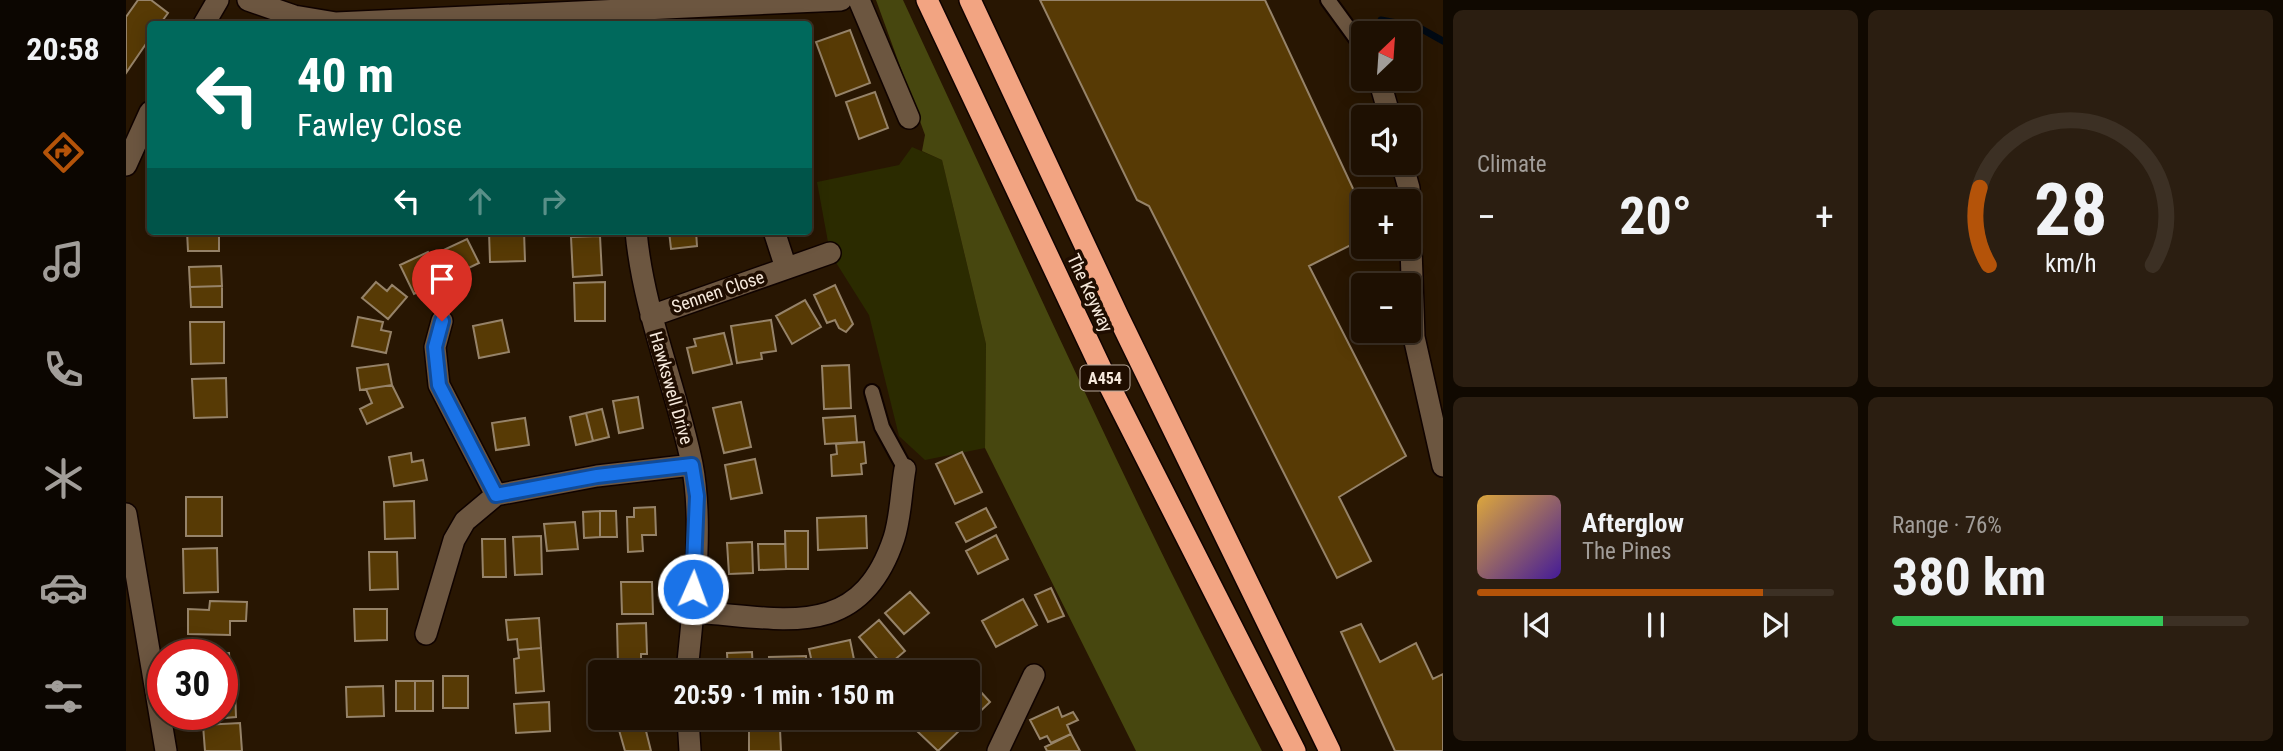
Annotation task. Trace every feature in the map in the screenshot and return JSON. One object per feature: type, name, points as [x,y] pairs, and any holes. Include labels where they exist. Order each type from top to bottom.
[{"type":"highway","name":"The Keyway","points":[[927,0],[1106,379],[1295,751]]},
{"type":"highway","name":"The Keyway","points":[[970,0],[1124,329],[1330,751]]},
{"type":"street","points":[[206,21],[218,0]]},
{"type":"street","points":[[248,0],[294,16],[323,21]]},
{"type":"street","points":[[360,21],[535,7],[625,18],[841,0]]},
{"type":"street","points":[[859,0],[909,118]]},
{"type":"street","points":[[126,165],[147,119]]},
{"type":"street","points":[[1405,175],[1409,188],[1415,337],[1443,466]]},
{"type":"street","name":"Hawkswell Drive","points":[[637,235],[651,316],[692,465],[697,496],[688,660]]},
{"type":"street","name":"Sennen Close","points":[[775,235],[786,268]]},
{"type":"street","name":"Sennen Close","points":[[651,316],[830,253]]},
{"type":"street","points":[[442,321],[435,347],[439,385],[496,495]]},
{"type":"street","points":[[426,634],[454,540],[465,521],[496,495],[597,476],[692,465]]},
{"type":"street","points":[[692,612],[769,619],[808,618],[837,610],[867,591],[882,567],[895,535],[905,469]]},
{"type":"street","points":[[126,514],[130,559],[166,751]]},
{"type":"street","points":[[998,751],[1034,675]]},
{"type":"street","points":[[689,730],[690,751]]},
{"type":"lane","points":[[1328,0],[1351,32]]},
{"type":"lane","points":[[872,392],[882,427],[905,469]]},
{"type":"shaded area","points":[[876,0],[903,0],[1123,472],[1262,751],[1136,751],[985,448],[986,344],[942,160],[922,151],[925,135]]},
{"type":"shaded area","points":[[912,147],[942,160],[986,344],[985,448],[925,460],[899,436],[869,315],[830,253],[817,182],[899,165]]},
{"type":"building","points":[[138,0],[151,0],[168,13],[162,21],[147,21],[147,42],[126,73],[126,17]]},
{"type":"building","points":[[1040,0],[1265,0],[1353,189],[1351,189],[1351,245],[1309,266],[1406,456],[1339,497],[1371,561],[1337,578],[1149,206],[1137,200]]},
{"type":"building","points":[[850,30],[870,83],[836,96],[816,42]]},
{"type":"building","points":[[875,92],[888,128],[859,139],[846,102]]},
{"type":"building","points":[[187,235],[219,235],[219,251],[188,251]]},
{"type":"building","points":[[489,235],[524,235],[525,261],[490,262]]},
{"type":"building","points":[[669,235],[696,235],[697,246],[671,249]]},
{"type":"building","points":[[600,236],[602,275],[573,277],[571,237]]},
{"type":"building","points":[[467,239],[479,263],[414,294],[400,265],[428,252],[431,256]]},
{"type":"building","points":[[221,266],[222,286],[190,287],[189,267]]},
{"type":"building","points":[[376,282],[387,291],[392,285],[407,297],[388,319],[362,298]]},
{"type":"building","points":[[605,282],[605,321],[575,321],[574,283]]},
{"type":"building","points":[[835,285],[853,324],[846,332],[839,328],[835,320],[827,323],[814,295]]},
{"type":"building","points":[[222,286],[222,307],[191,307],[190,287]]},
{"type":"building","points":[[805,300],[821,327],[792,344],[776,316]]},
{"type":"building","points":[[358,317],[383,322],[381,330],[391,332],[386,353],[352,346]]},
{"type":"building","points":[[502,320],[509,352],[479,358],[473,326]]},
{"type":"building","points":[[771,320],[776,351],[761,353],[762,359],[737,363],[731,326]]},
{"type":"building","points":[[190,322],[224,322],[224,363],[191,364]]},
{"type":"building","points":[[724,333],[732,364],[693,373],[687,348],[696,346],[694,339]]},
{"type":"building","points":[[388,364],[392,385],[360,390],[357,368]]},
{"type":"building","points":[[849,365],[851,408],[824,409],[822,366]]},
{"type":"building","points":[[226,378],[227,417],[194,418],[192,379]]},
{"type":"building","points":[[392,385],[403,407],[367,424],[360,409],[372,403],[366,389]]},
{"type":"building","points":[[638,397],[643,428],[619,433],[613,401]]},
{"type":"building","points":[[741,402],[751,447],[724,453],[713,408]]},
{"type":"building","points":[[602,409],[609,437],[593,441],[586,413]]},
{"type":"building","points":[[586,413],[593,441],[576,445],[570,417]]},
{"type":"building","points":[[855,416],[857,442],[825,444],[823,418]]},
{"type":"building","points":[[525,418],[529,445],[496,450],[492,423]]},
{"type":"building","points":[[864,442],[866,463],[861,464],[862,474],[832,476],[831,455],[837,454],[836,444]]},
{"type":"building","points":[[962,452],[982,492],[955,504],[936,464]]},
{"type":"building","points":[[411,453],[412,462],[423,460],[427,480],[394,486],[389,457]]},
{"type":"building","points":[[755,459],[762,493],[731,499],[725,465]]},
{"type":"building","points":[[186,497],[222,497],[222,536],[186,536]]},
{"type":"building","points":[[414,501],[415,538],[385,539],[384,502]]},
{"type":"building","points":[[655,507],[656,535],[642,535],[643,551],[628,552],[627,517],[634,517],[634,508]]},
{"type":"building","points":[[986,508],[996,527],[966,542],[956,523]]},
{"type":"building","points":[[600,511],[600,537],[584,538],[583,512]]},
{"type":"building","points":[[600,511],[616,511],[617,537],[600,537]]},
{"type":"building","points":[[866,516],[867,548],[818,550],[817,518]]},
{"type":"building","points":[[575,522],[578,549],[547,551],[544,524]]},
{"type":"building","points":[[785,531],[808,531],[808,569],[786,569]]},
{"type":"building","points":[[996,535],[1008,559],[978,574],[966,551]]},
{"type":"building","points":[[541,536],[542,574],[515,575],[513,537]]},
{"type":"building","points":[[482,539],[505,539],[506,577],[483,577]]},
{"type":"building","points":[[752,542],[753,573],[729,574],[727,543]]},
{"type":"building","points":[[758,544],[785,544],[786,569],[759,570]]},
{"type":"building","points":[[217,548],[218,592],[184,593],[183,549]]},
{"type":"building","points":[[369,552],[397,552],[398,589],[370,590]]},
{"type":"building","points":[[621,582],[652,582],[653,614],[622,614]]},
{"type":"building","points":[[1051,588],[1064,616],[1048,622],[1035,595]]},
{"type":"building","points":[[910,592],[929,613],[904,634],[885,613]]},
{"type":"building","points":[[1023,599],[1037,625],[996,647],[982,621]]},
{"type":"building","points":[[210,601],[247,602],[246,621],[230,621],[230,635],[188,634],[188,609],[209,610]]},
{"type":"building","points":[[354,609],[387,609],[387,640],[355,641]]},
{"type":"building","points":[[539,618],[541,648],[518,650],[517,639],[508,640],[506,620]]},
{"type":"building","points":[[879,620],[905,651],[894,660],[878,660],[859,637]]},
{"type":"building","points":[[646,623],[647,654],[641,654],[641,660],[618,660],[617,624]]},
{"type":"building","points":[[1361,624],[1380,662],[1416,643],[1433,679],[1443,674],[1443,751],[1395,751],[1341,632]]},
{"type":"building","points":[[850,640],[854,660],[811,660],[809,649]]},
{"type":"building","points":[[541,648],[544,691],[516,693],[514,659],[519,658],[518,650]]},
{"type":"building","points":[[752,652],[752,660],[727,660],[727,653]]},
{"type":"building","points":[[806,656],[806,660],[769,660],[769,657]]},
{"type":"building","points":[[443,676],[468,676],[468,708],[443,708]]},
{"type":"building","points":[[396,681],[415,681],[415,711],[396,711]]},
{"type":"building","points":[[415,681],[433,681],[433,711],[415,711]]},
{"type":"building","points":[[383,686],[384,716],[347,717],[346,687]]},
{"type":"building","points":[[980,691],[990,702],[980,712]]},
{"type":"building","points":[[549,702],[550,731],[516,733],[514,704]]},
{"type":"building","points":[[1058,707],[1062,717],[1073,712],[1078,720],[1067,725],[1071,734],[1051,743],[1047,736],[1040,739],[1030,720]]},
{"type":"building","points":[[238,723],[242,751],[205,751],[203,730],[238,730]]},
{"type":"building","points":[[619,730],[646,730],[651,751],[625,751]]},
{"type":"building","points":[[749,730],[780,730],[781,751],[749,751]]},
{"type":"building","points":[[918,730],[960,730],[938,751]]},
{"type":"building","points":[[1071,734],[1080,751],[1047,751],[1045,747]]},
{"type":"waterway","points":[[1381,20],[1418,27],[1443,41]]},
{"type":"route","points":[[442,321],[435,347],[439,385],[496,495],[597,476],[692,465],[697,496],[693,589]]}]
